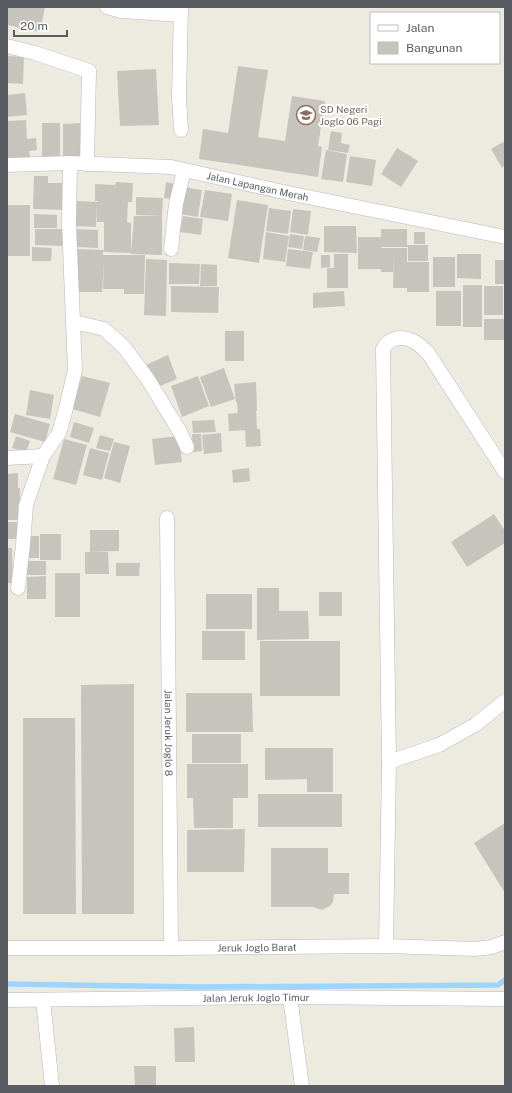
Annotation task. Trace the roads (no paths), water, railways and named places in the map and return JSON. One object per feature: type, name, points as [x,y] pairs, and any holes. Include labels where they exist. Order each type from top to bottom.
[{"type":"street","points":[[107,7],[121,11],[181,11],[179,97],[181,130]]},
{"type":"street","points":[[7,46],[35,53],[89,71],[87,164]]},
{"type":"street","points":[[18,588],[26,505],[43,456],[59,433],[75,370],[69,223],[70,163]]},
{"type":"street","name":"Jalan Lapangan Merah","points":[[7,165],[70,163],[171,167],[288,193],[505,237]]},
{"type":"street","points":[[171,249],[175,209],[184,170]]},
{"type":"street","points":[[74,322],[104,329],[124,347],[147,378],[180,432],[187,447]]},
{"type":"street","points":[[386,946],[389,762],[383,349],[387,342],[396,338],[413,341],[428,352],[505,472]]},
{"type":"street","points":[[7,458],[43,456]]},
{"type":"street","name":"Jalan Jeruk Joglo 8","points":[[167,518],[171,948]]},
{"type":"street","points":[[389,762],[439,745],[475,725],[505,701]]},
{"type":"street","name":"Jeruk Joglo Barat","points":[[7,948],[386,946],[475,948],[492,947],[505,942]]},
{"type":"street","points":[[290,997],[302,1086]]},
{"type":"street","name":"Jalan Jeruk Joglo Timur","points":[[7,1000],[290,997],[505,999]]},
{"type":"street","points":[[43,1000],[52,1086]]},
{"type":"waterway","points":[[7,984],[200,987],[498,985],[505,980]]},
{"type":"place","name":"SD Negeri Joglo 06 Pagi","points":[[306,115]]}]
